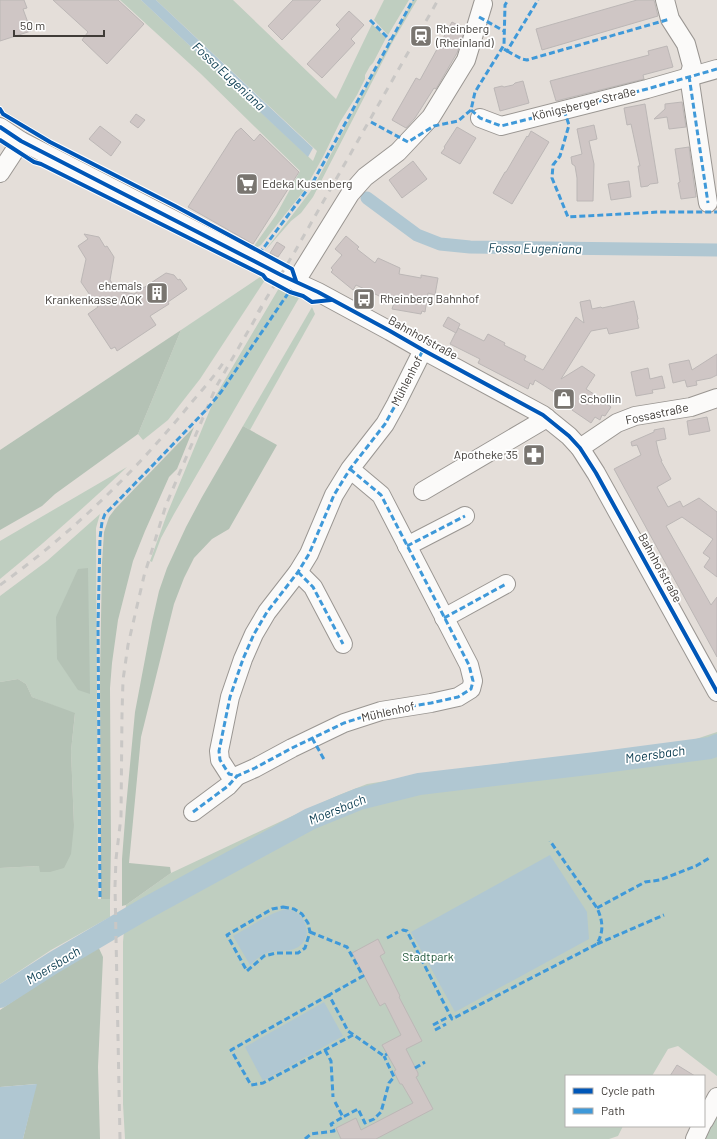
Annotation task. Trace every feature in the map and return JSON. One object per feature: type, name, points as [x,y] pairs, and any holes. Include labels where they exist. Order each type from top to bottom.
[{"type":"street","points":[[665,0],[670,19],[686,44],[692,66],[689,76],[708,203]]},
{"type":"street","points":[[296,281],[357,185],[365,177],[398,152],[431,117],[466,60],[483,4]]},
{"type":"street","name":"Königsberger Straße","points":[[480,118],[501,126],[646,89],[689,76],[717,70]]},
{"type":"street","name":"Bahnhofstraße","points":[[0,127],[21,142],[296,281],[547,418],[569,436],[580,448],[596,473],[717,692]]},
{"type":"street","points":[[0,173],[21,142]]},
{"type":"street","name":"Mühlenhof","points":[[237,776],[229,774],[224,768],[220,760],[219,751],[230,697],[243,659],[254,634],[267,612],[298,572],[308,554],[334,495],[350,469],[385,424],[423,350]]},
{"type":"street","name":"Fossastraße","points":[[580,448],[617,423],[635,416],[691,407],[717,398]]},
{"type":"street","points":[[423,491],[547,418]]},
{"type":"street","name":"Mühlenhof","points":[[193,812],[228,786],[237,776],[344,724],[381,711],[458,697],[472,689],[473,681],[469,665],[381,495],[350,469]]},
{"type":"street","points":[[407,546],[465,516]]},
{"type":"street","points":[[298,572],[313,587],[343,644]]},
{"type":"street","points":[[444,618],[506,584]]},
{"type":"street","points":[[705,1119],[717,1097]]},
{"type":"street","points":[[695,1139],[701,1127]]},
{"type":"green space","points":[[120,0],[141,0],[313,161],[317,151],[156,0],[233,0],[336,99],[372,24],[386,38],[365,75],[365,79],[357,95],[340,122],[324,155],[303,192],[261,245],[256,248],[254,246],[276,215],[300,171],[201,74]]},
{"type":"green space","points":[[384,0],[409,0],[388,35],[374,20]]},
{"type":"green space","points":[[413,0],[417,0],[392,43],[313,197],[301,213],[291,221],[264,252],[313,188]]},
{"type":"green space","points":[[260,277],[265,280],[200,379],[168,420],[143,440],[138,434],[181,330]]},
{"type":"green space","points":[[279,288],[299,298],[174,514],[161,538],[152,562],[150,561],[167,514],[216,395]]},
{"type":"green space","points":[[312,307],[315,314],[250,430],[243,426]]},
{"type":"green space","points":[[181,330],[138,434],[55,494],[42,506],[0,530],[0,450]]},
{"type":"green space","points":[[243,426],[277,445],[229,529],[212,539],[194,558],[184,578],[174,604],[141,737],[129,863],[170,867],[171,873],[126,905],[122,906],[122,859],[135,712],[159,591],[167,568],[186,527]]},
{"type":"green space","points":[[194,427],[177,469],[169,477],[133,561],[118,620],[110,688],[110,899],[101,899],[100,675],[104,532],[109,517],[115,509]]},
{"type":"green space","points":[[127,467],[65,524],[0,579],[0,541]]},
{"type":"green space","points":[[100,514],[96,528],[98,899],[110,899],[110,917],[51,950],[0,984],[0,868],[39,866],[74,825],[71,751],[75,714],[32,697],[26,684],[18,679],[0,682],[0,596],[47,561]]},
{"type":"green space","points":[[88,568],[90,694],[78,690],[57,659],[56,617],[78,569]]},
{"type":"green space","points":[[18,679],[26,684],[32,697],[75,713],[71,751],[74,825],[71,854],[64,868],[50,872],[40,872],[39,866],[0,868],[0,682]]},
{"type":"green space","name":"Stadtpark","points":[[717,732],[717,1076],[678,1046],[668,1049],[653,1075],[565,1075],[565,1127],[622,1127],[618,1136],[609,1139],[125,1139],[123,1104],[123,942],[126,905],[171,873],[288,818],[367,784],[465,768],[632,751],[684,743]]},
{"type":"green space","points":[[97,944],[103,957],[98,1067],[100,1139],[23,1139],[36,1084],[0,1087],[0,1010]]},
{"type":"green space","points":[[717,1116],[717,1139],[704,1139]]},
{"type":"water","points":[[141,0],[156,0],[313,148],[308,157]]},
{"type":"water","points":[[550,855],[587,912],[589,939],[455,1012],[411,932]]},
{"type":"water","points":[[286,909],[295,912],[302,917],[307,930],[305,939],[300,945],[292,950],[264,954],[250,965],[233,936],[265,917]]},
{"type":"water","points":[[324,1002],[343,1036],[263,1081],[245,1047]]},
{"type":"water","points":[[37,1084],[23,1139],[0,1139],[0,1087]]},
{"type":"building","points":[[0,0],[24,0],[27,8],[23,9],[31,31],[0,41]]},
{"type":"building","points":[[53,0],[118,0],[144,24],[107,64],[82,40],[88,32]]},
{"type":"building","points":[[293,0],[321,0],[282,40],[268,26]]},
{"type":"building","points":[[637,0],[654,0],[658,16],[542,50],[536,29]]},
{"type":"building","points":[[349,11],[364,25],[351,39],[355,43],[322,78],[307,64],[340,29],[336,25]]},
{"type":"building","points":[[452,22],[465,29],[457,53],[436,89],[434,88],[415,118],[406,128],[392,120],[416,78],[420,80]]},
{"type":"building","points":[[667,46],[673,67],[643,75],[644,79],[556,101],[550,81],[649,55],[648,51]]},
{"type":"building","points":[[523,81],[529,103],[500,111],[494,88],[513,85]]},
{"type":"building","points":[[682,102],[686,127],[669,129],[667,117],[654,119],[665,109],[665,104]]},
{"type":"building","points":[[645,104],[658,183],[641,187],[638,166],[640,166],[631,124],[627,125],[624,108]]},
{"type":"building","points":[[136,114],[145,120],[138,128],[130,122]]},
{"type":"building","points":[[594,125],[597,139],[589,141],[594,164],[593,201],[577,201],[577,178],[575,166],[572,164],[571,157],[582,154],[577,129]]},
{"type":"building","points":[[100,126],[121,142],[111,156],[89,139]]},
{"type":"building","points":[[457,127],[476,138],[460,164],[441,153]]},
{"type":"building","name":"Edeka Kusenberg","points":[[241,128],[254,141],[260,134],[299,172],[253,244],[188,207],[236,132]]},
{"type":"building","points":[[531,131],[549,142],[512,204],[493,193]]},
{"type":"building","points":[[689,147],[696,197],[681,199],[675,149]]},
{"type":"building","points":[[413,161],[427,179],[402,198],[389,180]]},
{"type":"building","points":[[629,181],[631,197],[611,200],[608,184]]},
{"type":"building","name":"ehemals Krankenkasse AOK","points":[[84,234],[99,237],[114,257],[110,280],[117,291],[134,294],[166,273],[174,275],[178,280],[180,279],[187,289],[168,302],[169,304],[150,316],[156,325],[117,351],[115,347],[111,349],[88,314],[98,307],[81,282],[86,259],[78,246],[88,239]]},
{"type":"building","points":[[346,236],[359,247],[357,249],[375,263],[378,258],[400,268],[399,274],[421,278],[421,275],[438,278],[435,295],[428,293],[425,312],[422,311],[421,314],[392,309],[394,303],[356,285],[353,290],[331,272],[333,270],[331,268],[342,255],[335,249]]},
{"type":"building","points":[[277,242],[285,247],[278,257],[270,253]]},
{"type":"building","points":[[590,300],[592,309],[634,301],[639,328],[609,334],[607,328],[591,331],[561,379],[582,366],[595,375],[586,389],[608,403],[607,404],[611,407],[605,416],[602,415],[600,420],[595,417],[591,423],[572,410],[575,405],[535,380],[533,385],[530,383],[528,389],[478,363],[480,359],[450,344],[458,328],[484,341],[488,334],[505,343],[504,345],[526,356],[524,360],[543,370],[576,317],[584,323],[580,302]]},
{"type":"building","points":[[448,317],[460,324],[456,333],[443,326]]},
{"type":"building","points":[[717,354],[717,375],[711,378],[696,381],[697,385],[687,387],[685,380],[673,383],[669,364],[689,360],[692,370]]},
{"type":"building","points":[[648,368],[650,379],[662,376],[665,388],[652,390],[653,393],[636,396],[631,372]]},
{"type":"building","points":[[707,417],[710,431],[689,435],[687,421]]},
{"type":"building","points":[[664,428],[666,439],[656,441],[661,461],[671,479],[657,487],[668,507],[680,501],[683,507],[699,498],[717,512],[717,577],[704,567],[710,558],[703,553],[713,539],[682,517],[666,526],[711,605],[717,597],[717,657],[614,469],[641,455],[637,445],[632,446],[631,442],[654,432],[654,430]]},
{"type":"building","points":[[378,939],[385,953],[380,956],[422,1041],[406,1049],[418,1073],[418,1076],[416,1077],[433,1109],[376,1139],[341,1139],[336,1128],[356,1118],[361,1130],[413,1103],[402,1084],[400,1084],[394,1071],[396,1070],[382,1045],[401,1035],[385,1003],[380,1006],[352,953]]},
{"type":"building","points":[[677,1065],[693,1075],[671,1075]]},
{"type":"waterway","name":"Fossa Eugeniana","points":[[367,198],[417,235],[440,244],[470,247],[717,250]]},
{"type":"waterway","name":"Moersbach","points":[[0,997],[53,963],[143,910],[310,819],[359,799],[419,784],[596,763],[710,748],[717,745]]},
{"type":"railway","points":[[258,312],[294,253],[438,0]]},
{"type":"railway","points":[[120,1139],[115,886],[116,859],[121,817],[123,680],[128,645],[144,576],[166,505],[216,387],[262,307]]},
{"type":"railway","points":[[0,585],[52,545],[102,500],[148,453],[223,363]]},
{"type":"marked path","points":[[259,254],[313,182],[413,0]]},
{"type":"marked path","points":[[371,122],[408,142],[434,126],[458,121],[471,110],[475,92],[504,45],[505,5],[508,0]]},
{"type":"marked path","points":[[504,49],[507,51],[538,0]]},
{"type":"marked path","points":[[479,17],[504,31]]},
{"type":"marked path","points":[[507,51],[527,60],[670,19]]},
{"type":"marked path","points":[[370,20],[390,40]]},
{"type":"marked path","points":[[471,110],[480,118],[501,126],[647,89],[717,69]]},
{"type":"marked path","points":[[689,76],[708,203]]},
{"type":"marked path","points":[[564,110],[569,125],[560,156],[553,165],[552,178],[568,217],[658,212],[717,212]]},
{"type":"marked path","points":[[100,897],[98,626],[100,538],[102,522],[105,514],[206,410],[221,392],[291,289]]},
{"type":"marked path","points":[[350,469],[381,495],[469,665],[473,681],[471,689],[458,697],[381,711],[344,723],[237,776],[229,774],[220,760],[219,751],[230,697],[243,659],[254,634],[267,612],[298,572],[309,554],[334,495],[350,469],[385,424],[423,350]]},
{"type":"marked path","points":[[407,546],[465,516]]},
{"type":"marked path","points":[[298,572],[313,587],[343,644]]},
{"type":"marked path","points":[[444,618],[506,584]]},
{"type":"marked path","points":[[312,738],[325,761]]},
{"type":"marked path","points":[[193,812],[228,786],[237,776]]},
{"type":"marked path","points":[[402,931],[407,931],[452,1019],[597,944],[602,930],[601,917],[597,908],[550,841]]},
{"type":"marked path","points":[[597,908],[645,882],[660,880],[696,866],[711,857]]},
{"type":"marked path","points":[[283,907],[294,909],[302,914],[308,923],[310,932],[305,948],[298,953],[276,953],[264,956],[247,971],[227,935],[272,909],[283,907]]},
{"type":"marked path","points":[[597,944],[664,915]]},
{"type":"marked path","points":[[310,932],[347,947],[363,976],[329,995],[348,1031],[384,1056],[387,1054]]},
{"type":"marked path","points":[[387,938],[398,932]]},
{"type":"marked path","points":[[329,995],[231,1050],[251,1085],[263,1083],[353,1035]]},
{"type":"marked path","points":[[433,1025],[450,1016]]},
{"type":"marked path","points":[[435,1030],[446,1024]]},
{"type":"marked path","points":[[325,1050],[331,1061],[333,1097]]},
{"type":"marked path","points":[[335,1102],[343,1117],[358,1109],[365,1123],[374,1119],[381,1112],[389,1083],[394,1077],[384,1056]]},
{"type":"marked path","points":[[415,1068],[425,1062]]},
{"type":"marked path","points":[[305,1139],[311,1134],[334,1131],[331,1124],[343,1117]]},
{"type":"cycle path","points":[[0,109],[3,114],[50,142],[175,206],[292,269],[296,281]]},
{"type":"cycle path","points":[[0,127],[21,141],[281,275],[318,292],[543,415],[569,436],[580,448],[596,473],[717,692]]},
{"type":"cycle path","points":[[0,140],[34,162],[41,164],[263,275],[266,279],[290,292],[303,296],[312,302],[331,300]]},
{"type":"place","name":"Rheinberg (Rheinland)","points":[[421,36]]},
{"type":"place","name":"Edeka Kusenberg","points":[[247,184]]},
{"type":"place","name":"ehemals Krankenkasse AOK","points":[[157,293]]},
{"type":"place","name":"Rheinberg Bahnhof","points":[[364,299]]},
{"type":"place","name":"Schollin","points":[[564,399]]},
{"type":"place","name":"Apotheke 35","points":[[534,455]]}]
